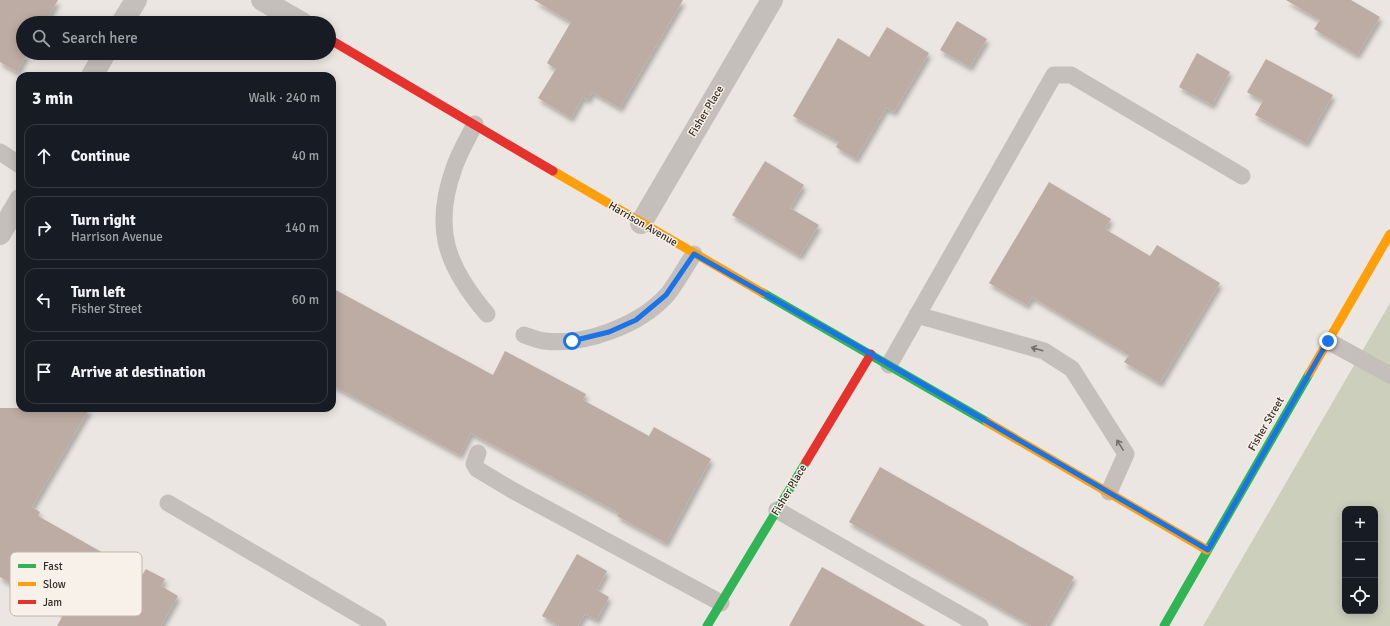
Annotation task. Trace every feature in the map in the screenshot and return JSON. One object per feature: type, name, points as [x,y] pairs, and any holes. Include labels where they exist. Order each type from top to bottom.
[{"type":"street","points":[[126,16],[136,0]]},
{"type":"street","points":[[262,0],[290,16]]},
{"type":"street","name":"Fisher Place","points":[[641,223],[772,0]]},
{"type":"street","name":"Harrison Avenue","points":[[336,43],[694,254],[871,354],[1208,550]]},
{"type":"street","points":[[94,72],[101,60]]},
{"type":"street","points":[[0,234],[16,207]]},
{"type":"street","name":"Fisher Street","points":[[1164,626],[1390,234]]},
{"type":"street","name":"Fisher Place","points":[[707,626],[871,354]]},
{"type":"lane","points":[[889,365],[1054,75],[1070,75],[1242,176]]},
{"type":"lane","points":[[475,124],[454,167],[447,190],[444,216],[446,245],[456,272],[471,295],[487,314]]},
{"type":"lane","points":[[0,152],[16,162]]},
{"type":"lane","points":[[524,335],[544,341],[572,341],[609,332],[636,320],[666,295],[694,254]]},
{"type":"lane","points":[[918,315],[1044,350],[1072,369],[1126,454],[1109,492]]},
{"type":"lane","points":[[1328,341],[1390,375]]},
{"type":"lane","points":[[478,453],[474,464],[477,469],[512,490],[720,603]]},
{"type":"lane","points":[[168,503],[378,626]]},
{"type":"lane","points":[[777,510],[980,626]]},
{"type":"green space","points":[[1390,303],[1390,626],[1203,626]]},
{"type":"building","points":[[0,0],[58,0],[49,16],[16,16],[16,60],[24,60],[17,72],[0,62]]},
{"type":"building","points":[[534,0],[683,0],[620,108],[592,92],[588,100],[583,97],[571,118],[538,98],[556,69],[547,63],[571,22]]},
{"type":"building","points":[[1286,0],[1351,0],[1380,17],[1357,55],[1314,29],[1320,20]]},
{"type":"building","points":[[957,21],[987,39],[970,67],[940,50]]},
{"type":"building","points":[[887,27],[929,53],[894,112],[886,108],[856,159],[836,147],[839,142],[793,116],[838,38],[869,57]]},
{"type":"building","points":[[1197,53],[1230,72],[1212,105],[1179,87]]},
{"type":"building","points":[[1266,59],[1333,95],[1306,143],[1255,115],[1263,101],[1247,92]]},
{"type":"building","points":[[765,161],[804,185],[790,208],[819,225],[800,256],[732,215]]},
{"type":"building","points":[[1049,182],[1111,219],[1105,229],[1150,256],[1157,245],[1220,283],[1160,383],[1124,362],[1129,355],[1032,297],[1027,305],[989,283]]},
{"type":"building","points":[[336,290],[493,375],[505,351],[586,394],[583,400],[649,436],[654,427],[711,459],[666,543],[617,516],[619,513],[471,433],[460,455],[336,387]]},
{"type":"building","points":[[0,408],[16,408],[16,412],[88,412],[32,507],[40,512],[38,516],[101,552],[10,552],[10,583],[0,577]]},
{"type":"building","points":[[880,467],[1074,577],[1046,626],[1032,626],[849,522]]},
{"type":"building","points":[[577,554],[607,571],[597,590],[609,597],[597,620],[585,614],[578,626],[560,626],[542,616]]},
{"type":"building","points":[[822,567],[926,626],[789,626]]},
{"type":"building","points":[[146,569],[165,579],[161,586],[178,596],[161,626],[57,626],[62,616],[142,616],[142,575]]},
{"type":"traffic: fast","points":[[763,293],[987,422]]},
{"type":"traffic: fast","points":[[1164,626],[1309,374]]},
{"type":"traffic: fast","points":[[707,626],[806,462]]},
{"type":"traffic: slow","points":[[553,171],[763,293]]},
{"type":"traffic: slow","points":[[1309,374],[1390,234]]},
{"type":"traffic: slow","points":[[987,422],[1207,550]]},
{"type":"traffic: jam","points":[[336,43],[553,171]]},
{"type":"traffic: jam","points":[[806,462],[871,354]]},
{"type":"route","points":[[572,341],[609,332],[636,320],[666,295],[694,254],[871,354],[1208,550],[1328,341]]}]
